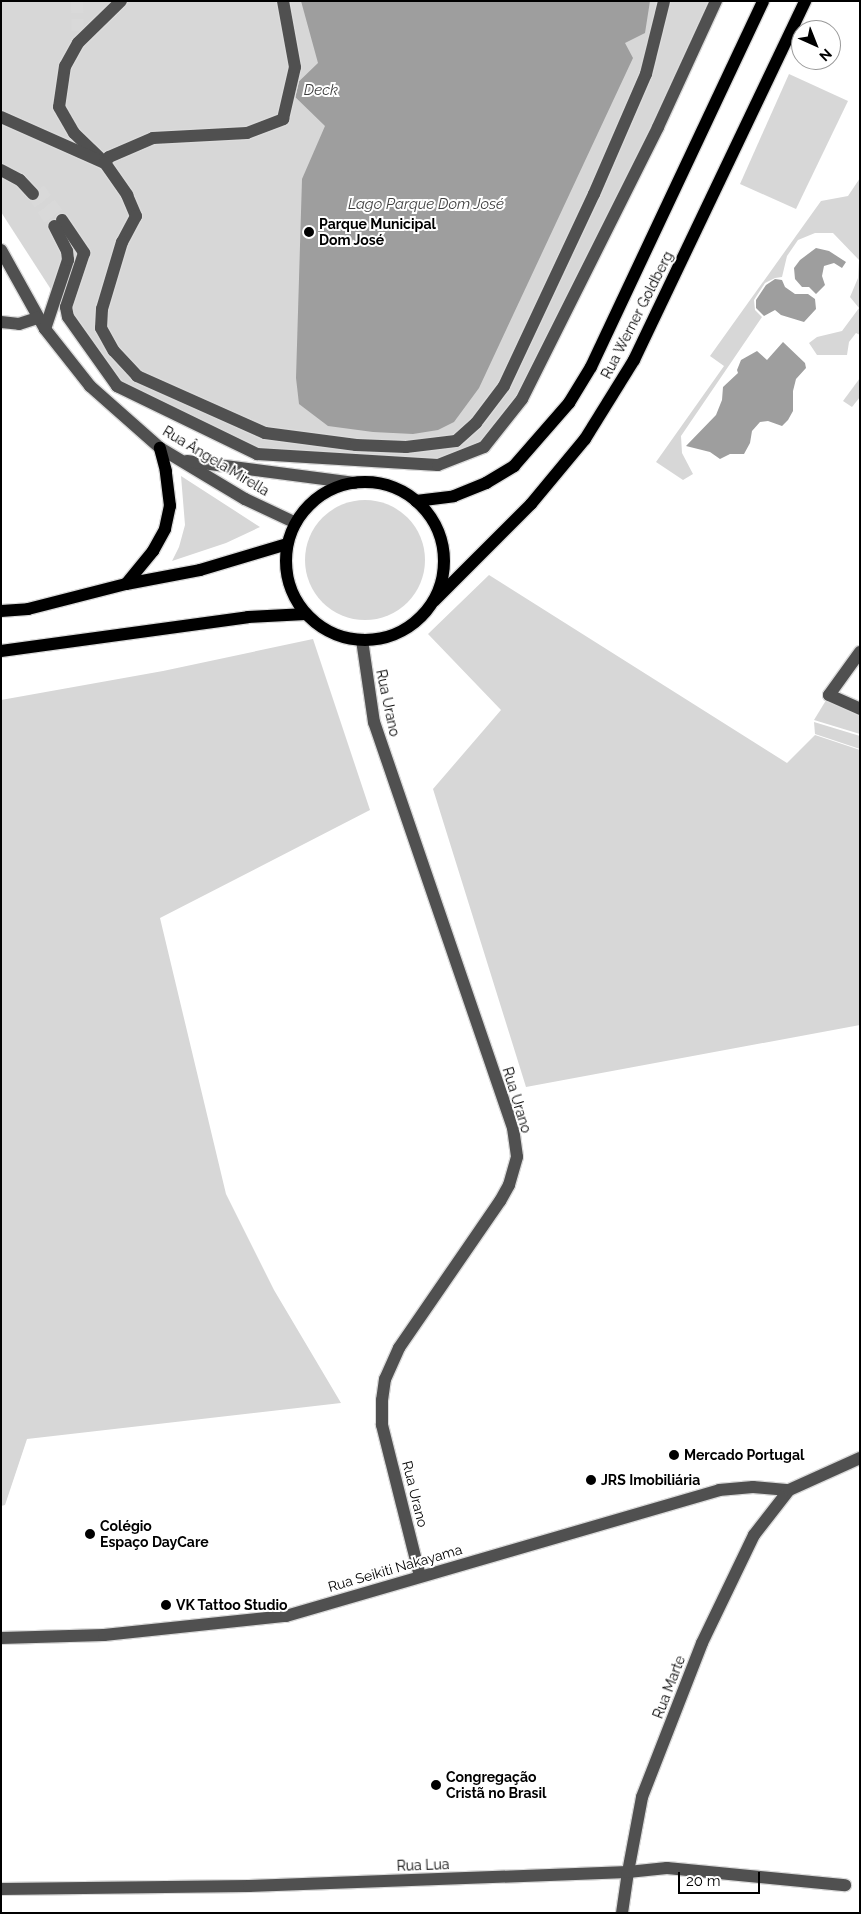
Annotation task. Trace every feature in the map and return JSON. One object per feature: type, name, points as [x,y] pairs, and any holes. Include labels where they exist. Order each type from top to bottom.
[{"type":"main road","name":"Rua Werner Goldberg","points":[[416,501],[454,496],[486,483],[514,466],[569,403],[591,367],[763,1]]},
{"type":"main road","name":"Rua Werner Goldberg","points":[[434,601],[531,504],[585,438],[605,407],[634,360],[805,1]]},
{"type":"main road","points":[[126,584],[153,551],[165,529],[170,506],[166,472],[160,448]]},
{"type":"main road","points":[[355,483],[377,483],[398,489],[416,501],[434,522],[444,548],[443,575],[434,601],[420,618],[403,631],[383,638],[362,640],[331,633],[306,614],[292,593],[286,569],[288,544],[296,523],[311,504],[332,490],[355,483]]},
{"type":"main road","points":[[1,611],[28,609],[126,584],[200,570],[288,544]]},
{"type":"main road","points":[[1,651],[248,617],[306,614]]},
{"type":"street","points":[[121,1],[78,43],[65,66],[58,107],[74,132],[105,163],[127,195],[136,216],[122,242],[102,308],[101,328],[114,351],[137,376],[266,433],[356,445],[406,447],[456,441],[476,423],[504,386],[594,194],[646,74],[664,1]]},
{"type":"street","points":[[105,163],[109,157],[153,138],[246,133],[283,119],[295,67],[283,1]]},
{"type":"street","points":[[45,329],[68,260],[67,250],[58,223],[84,253],[66,307],[68,317],[116,386],[257,454],[438,465],[484,447],[522,399],[658,127],[716,1]]},
{"type":"street","points":[[1,117],[105,163]]},
{"type":"street","points":[[1,170],[20,180],[33,194]]},
{"type":"street","name":"Rua Ângela Mirella","points":[[1,250],[45,329],[90,386],[160,448],[245,499],[296,523]]},
{"type":"street","points":[[1,322],[19,324],[38,318]]},
{"type":"street","points":[[182,461],[355,483]]},
{"type":"street","name":"Rua Urano","points":[[362,640],[374,722],[513,1128],[517,1157],[509,1185],[500,1201],[398,1348],[385,1379],[382,1400],[382,1425],[420,1576]]},
{"type":"street","points":[[860,652],[829,695],[860,709]]},
{"type":"street","points":[[789,1490],[860,1458]]},
{"type":"street","name":"Rua Seikiti Nakayama","points":[[1,1638],[104,1635],[286,1616],[719,1490],[753,1487],[789,1490]]},
{"type":"street","name":"Rua Marte","points":[[622,1913],[642,1797],[702,1644],[754,1535],[789,1490]]},
{"type":"street","name":"Rua Lua","points":[[1,1889],[248,1886],[628,1872],[667,1868],[845,1885]]},
{"type":"shaded area","name":"Parque Municipal Dom José","points":[[1,1],[714,1],[521,397],[483,446],[438,463],[257,453],[117,385],[61,305],[1,212]]},
{"type":"shaded area","points":[[789,74],[848,101],[796,209],[740,184]]},
{"type":"shaded area","points":[[860,178],[860,335],[856,333],[849,342],[847,355],[817,355],[809,343],[817,337],[842,331],[859,308],[850,297],[858,278],[859,260],[833,233],[815,233],[798,240],[787,256],[782,277],[765,283],[754,300],[755,310],[762,317],[681,436],[682,453],[693,474],[683,480],[656,462],[724,366],[710,356],[821,201],[848,196]]},
{"type":"shaded area","points":[[860,378],[860,397],[852,407],[843,401]]},
{"type":"shaded area","points":[[181,476],[260,527],[226,543],[172,561],[179,547],[185,525]]},
{"type":"shaded area","points":[[365,500],[388,504],[408,517],[421,537],[425,560],[421,583],[408,603],[388,616],[365,620],[342,616],[322,603],[309,583],[305,560],[309,537],[322,517],[342,504]]},
{"type":"shaded area","points":[[489,575],[787,763],[815,735],[860,750],[860,1025],[526,1087],[433,789],[501,710],[428,634]]},
{"type":"shaded area","points":[[313,639],[370,810],[160,918],[226,1194],[274,1290],[341,1403],[27,1439],[5,1505],[1,1506],[1,700],[163,671]]},
{"type":"shaded area","points":[[828,697],[860,711],[860,734],[814,720]]},
{"type":"shaded area","points":[[814,722],[860,736],[860,749],[815,734]]},
{"type":"water","name":"Lago Parque Dom José","points":[[301,1],[650,1],[645,33],[625,43],[633,58],[479,388],[454,422],[438,430],[413,434],[373,432],[328,426],[299,404],[296,378],[302,179],[325,126],[289,91],[318,63]]},
{"type":"water","points":[[816,248],[829,251],[846,262],[842,268],[834,263],[824,266],[822,276],[825,285],[816,294],[809,287],[802,287],[795,279],[794,268],[800,260]]},
{"type":"water","points":[[775,279],[782,280],[785,287],[795,294],[808,294],[815,299],[816,309],[804,322],[781,315],[775,310],[764,316],[756,308],[756,300],[766,285]]},
{"type":"water","points":[[783,342],[805,363],[806,368],[796,379],[793,391],[793,411],[788,420],[782,426],[768,421],[760,422],[752,431],[750,443],[744,454],[730,454],[720,459],[710,452],[686,446],[716,415],[722,400],[723,387],[738,373],[737,370],[741,360],[757,351],[767,360]]},
{"type":"tunnel","points":[[77,1],[78,43]]},
{"type":"tunnel","points":[[39,189],[62,220]]},
{"type":"tunnel","points":[[33,194],[54,226]]},
{"type":"place","name":"Parque Municipal Dom José","points":[[309,232]]},
{"type":"place","name":"Mercado Portugal","points":[[674,1455]]},
{"type":"place","name":"JRS Imobiliária","points":[[591,1480]]},
{"type":"place","name":"Colégio Espaço DayCare","points":[[90,1534]]},
{"type":"place","name":"VK Tattoo Studio","points":[[166,1605]]},
{"type":"place","name":"Congregação Cristã no Brasil","points":[[436,1785]]},
{"type":"water label","name":"Deck","points":[[321,91]]}]
